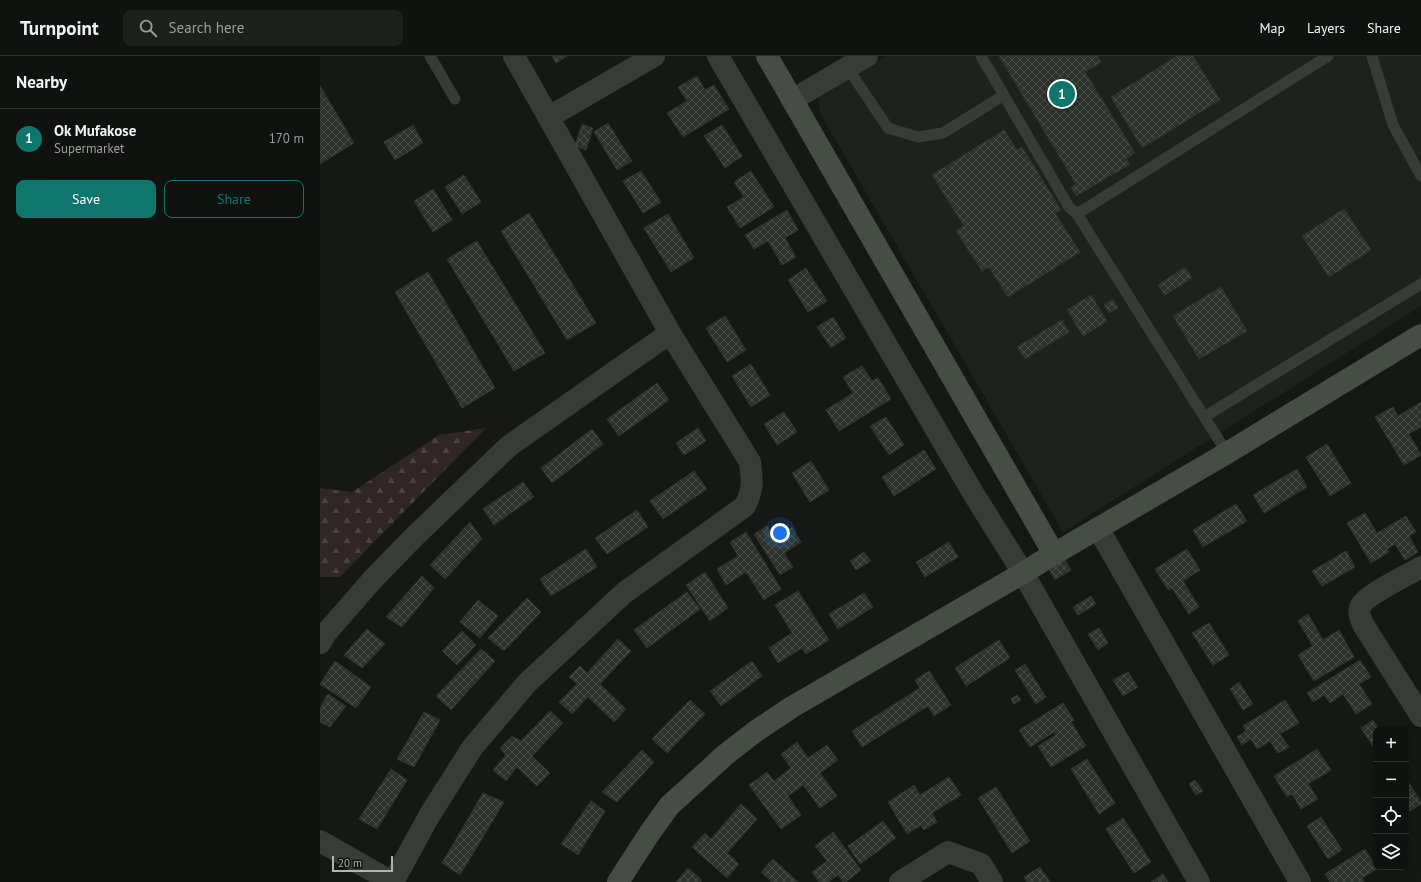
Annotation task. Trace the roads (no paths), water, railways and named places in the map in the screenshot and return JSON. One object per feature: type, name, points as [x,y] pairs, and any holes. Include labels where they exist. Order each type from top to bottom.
[{"type":"street","points":[[320,841],[392,882],[428,816],[472,748],[527,683],[624,593],[745,506],[752,492],[750,462],[670,333],[514,56]]},
{"type":"street","points":[[549,117],[654,56]]},
{"type":"street","points":[[718,56],[973,493],[1023,573],[1199,882]]},
{"type":"street","points":[[767,56],[1054,554]]},
{"type":"street","points":[[792,100],[867,56]]},
{"type":"street","points":[[320,643],[326,633],[374,578],[416,535],[509,446],[670,333]]},
{"type":"street","points":[[618,882],[668,806],[725,755],[756,731],[792,707],[1227,453],[1421,335]]},
{"type":"street","points":[[1098,528],[1300,882]]},
{"type":"street","points":[[1421,567],[1367,598],[1360,607],[1360,618],[1421,716]]},
{"type":"street","points":[[900,882],[948,852],[981,864],[992,882]]},
{"type":"lane","points":[[430,56],[455,99]]},
{"type":"lane","points":[[981,56],[1070,207],[1077,214],[1227,453]]},
{"type":"lane","points":[[1077,214],[1328,56]]},
{"type":"lane","points":[[1372,56],[1393,125],[1421,176]]},
{"type":"lane","points":[[847,68],[888,128],[918,137],[943,134],[1004,95]]},
{"type":"lane","points":[[1204,417],[1421,284]]},
{"type":"place","name":"Ok Mufakose","points":[[1062,94]]}]
